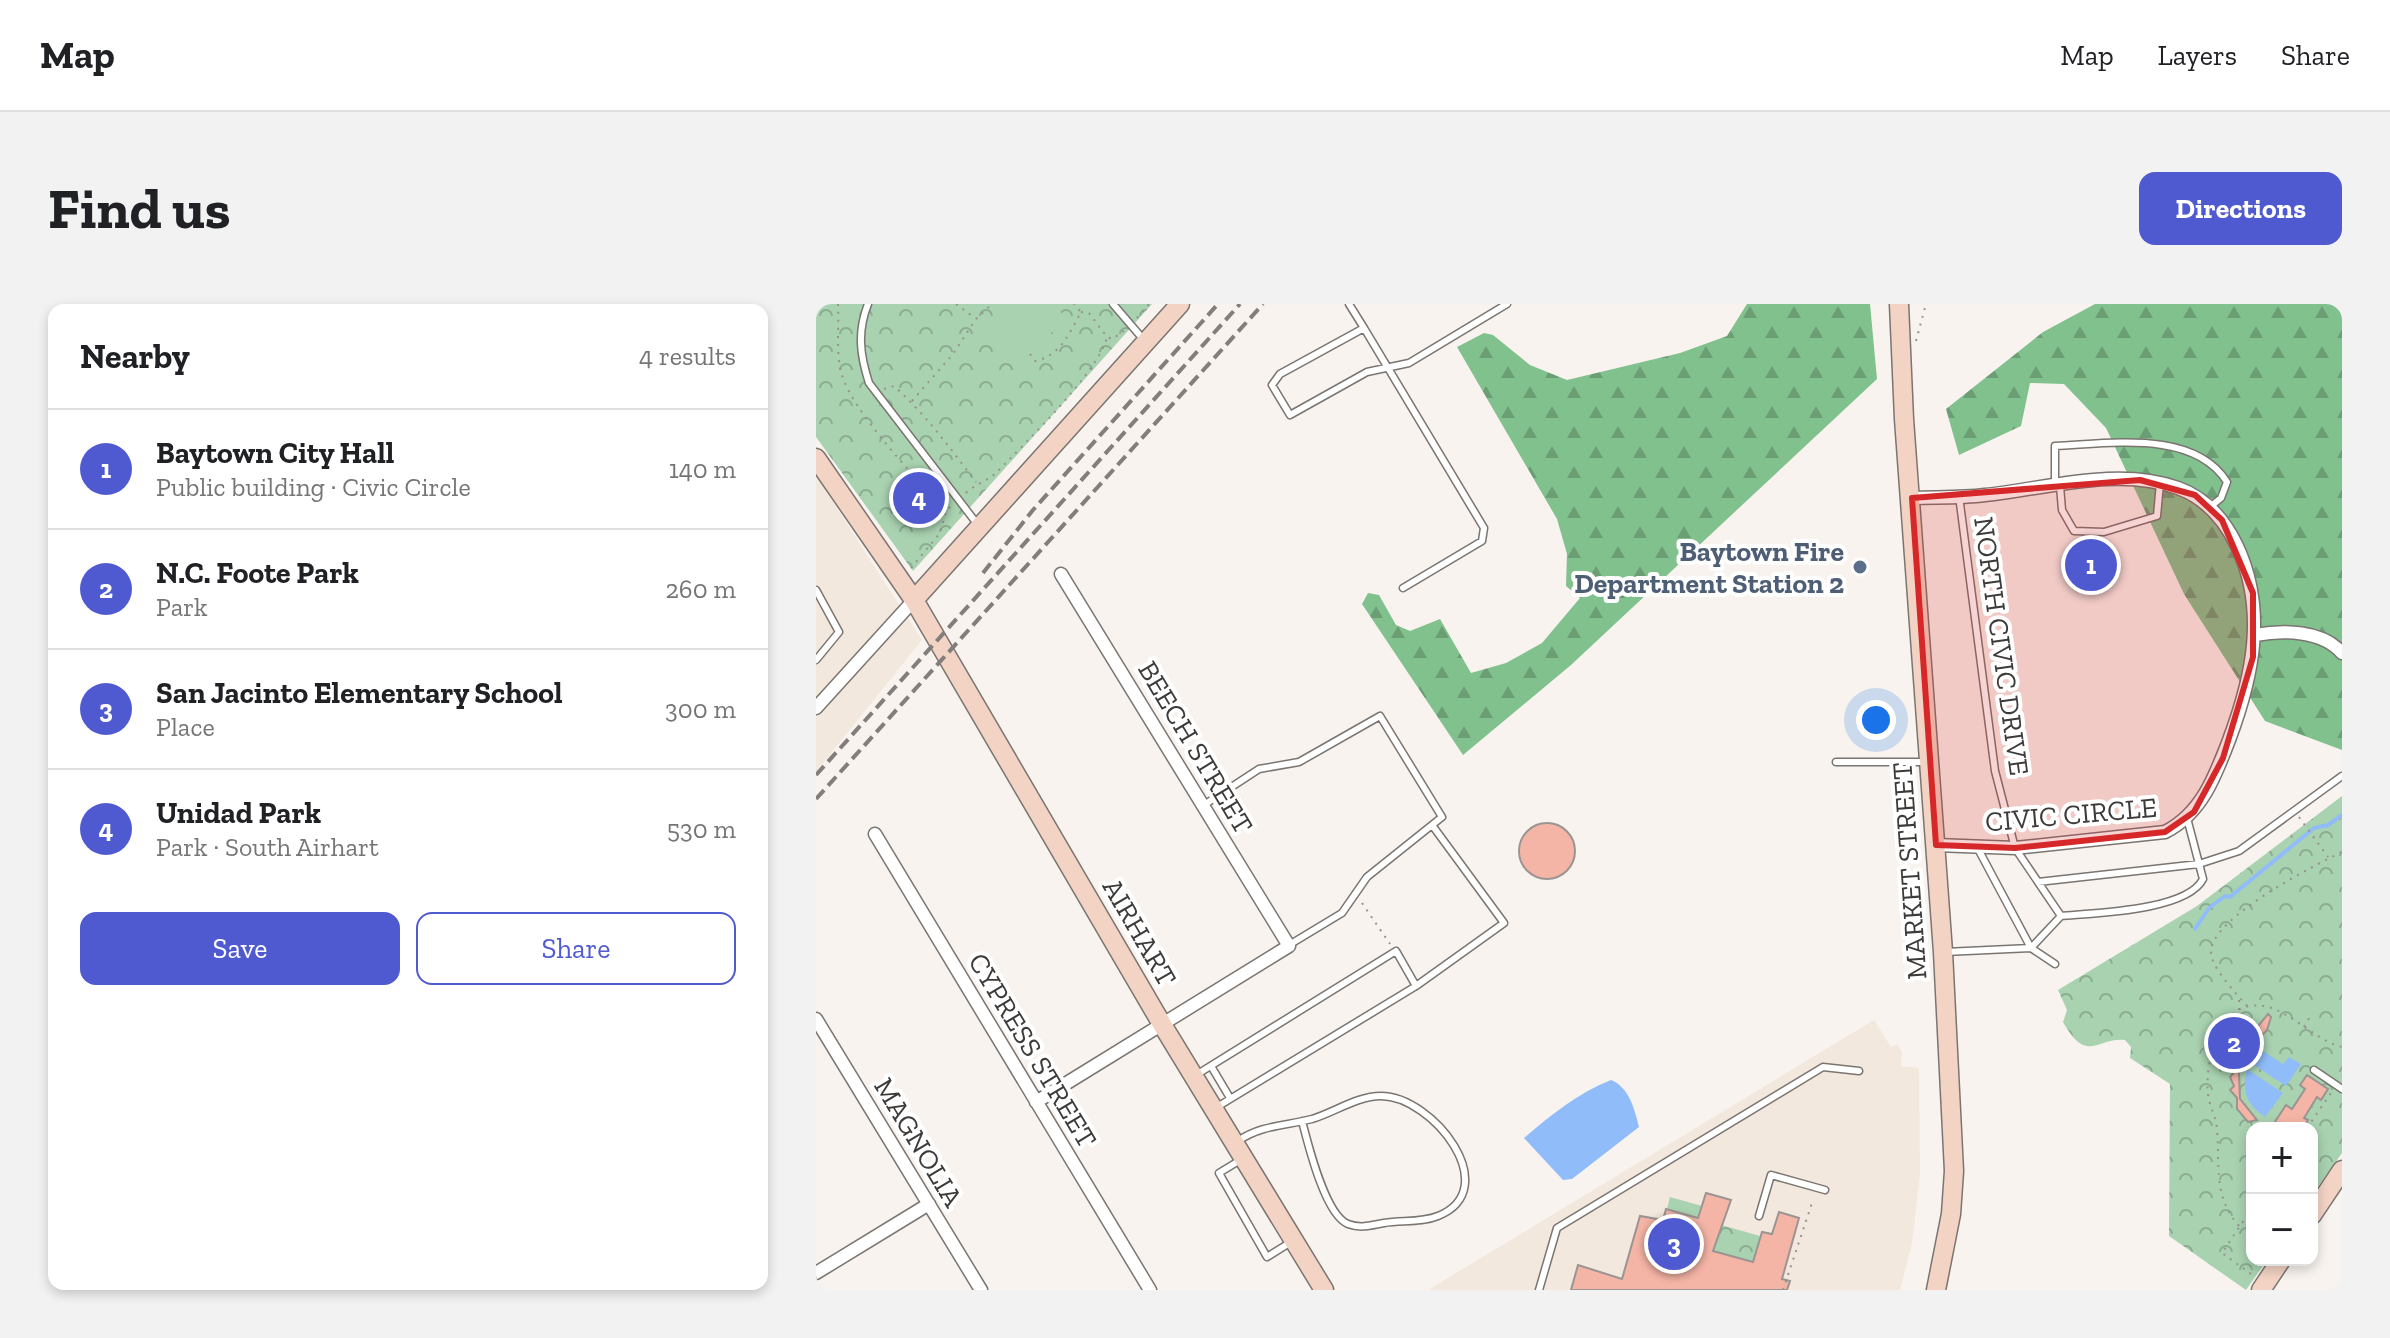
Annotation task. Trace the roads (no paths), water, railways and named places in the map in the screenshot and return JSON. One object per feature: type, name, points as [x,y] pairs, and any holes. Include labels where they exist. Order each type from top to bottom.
[{"type":"street","points":[[816,708],[1180,304]]},
{"type":"street","name":"MARKET STREET","points":[[1899,304],[1943,952],[1954,1171],[1951,1214],[1936,1290]]},
{"type":"street","name":"AIRHART","points":[[816,458],[914,600],[1163,1026],[1324,1290]]},
{"type":"street","name":"CIVIC CIRCLE","points":[[1912,498],[2121,479],[2160,483],[2195,495],[2210,507],[2232,535],[2248,574],[2255,635],[2246,687],[2227,747],[2208,789],[2187,818],[2165,832],[2015,848],[1936,845]]},
{"type":"street","name":"BEECH STREET","points":[[1061,574],[1289,946]]},
{"type":"street","points":[[2255,635],[2278,632],[2301,634],[2327,640],[2342,653]]},
{"type":"street","name":"CYPRESS STREET","points":[[875,834],[1150,1290]]},
{"type":"street","points":[[1036,1102],[1289,946]]},
{"type":"street","name":"MAGNOLIA","points":[[816,1019],[981,1290]]},
{"type":"street","points":[[2318,1206],[2342,1170]]},
{"type":"street","points":[[816,1273],[929,1204]]},
{"type":"street","points":[[2260,1287],[2276,1266]]},
{"type":"lane","points":[[868,304],[862,318],[860,347],[869,383],[979,526]]},
{"type":"lane","points":[[1113,304],[1146,342]]},
{"type":"lane","points":[[1349,304],[1484,528],[1482,541],[1403,588]]},
{"type":"lane","points":[[1364,328],[1280,374],[1272,385],[1290,415],[1367,372],[1409,363],[1507,304]]},
{"type":"lane","points":[[2160,483],[2157,516],[2104,532],[2074,531],[2062,510],[2057,487],[2055,446],[2156,443],[2201,459],[2220,471],[2227,482],[2221,498],[2210,507]]},
{"type":"lane","name":"NORTH CIVIC DRIVE","points":[[1959,496],[1995,771],[2015,848],[2061,916]]},
{"type":"lane","points":[[816,590],[839,632],[816,660]]},
{"type":"lane","points":[[1204,805],[1259,769],[1299,762],[1380,716],[1442,817],[1367,877],[1342,913],[1289,946]]},
{"type":"lane","points":[[1836,762],[1930,761]]},
{"type":"lane","points":[[2038,882],[2199,864],[2239,851],[2342,776]]},
{"type":"lane","points":[[1943,952],[2031,948],[2061,916],[2146,907],[2176,898],[2200,885],[2203,879],[2187,818]]},
{"type":"lane","points":[[1213,1109],[1416,986],[1504,923],[1432,825]]},
{"type":"lane","points":[[1977,847],[2031,948],[2055,964]]},
{"type":"lane","points":[[1194,1076],[1396,951],[1416,986]]},
{"type":"lane","points":[[1211,1066],[1230,1098]]},
{"type":"lane","points":[[1539,1290],[1557,1228],[1823,1067],[1859,1071]]},
{"type":"lane","points":[[2314,1070],[2339,1087]]},
{"type":"lane","points":[[1294,1240],[1267,1257],[1219,1173],[1261,1128],[1302,1121],[1379,1096],[1413,1104],[1430,1116],[1459,1152],[1464,1180],[1454,1206],[1438,1216],[1366,1227],[1351,1225],[1342,1221],[1323,1185],[1302,1121]]},
{"type":"lane","points":[[1759,1216],[1771,1175],[1825,1190]]},
{"type":"water","points":[[2260,1049],[2283,1064],[2289,1057],[2301,1064],[2286,1086],[2251,1063]]},
{"type":"water","points":[[2247,1069],[2283,1093],[2265,1117],[2247,1096]]},
{"type":"water","points":[[1611,1080],[1627,1093],[1639,1127],[1572,1179],[1563,1180],[1524,1138],[1576,1098]]},
{"type":"waterway","points":[[2195,929],[2209,908],[2225,896],[2230,897],[2314,828],[2328,825],[2342,815]]},
{"type":"railway","points":[[983,573],[1033,510],[1218,304]]},
{"type":"railway","points":[[816,775],[1240,304]]},
{"type":"railway","points":[[816,799],[1263,304]]},
{"type":"place","name":"Unidad Park","points":[[919,498]]},
{"type":"place","name":"Baytown City Hall","points":[[2091,565]]},
{"type":"place","name":"Baytown Fire Department Station 2","points":[[1860,567]]},
{"type":"place","name":"N.C. Foote Park","points":[[2234,1043]]},
{"type":"place","name":"San Jacinto Elementary School","points":[[1674,1244]]}]
